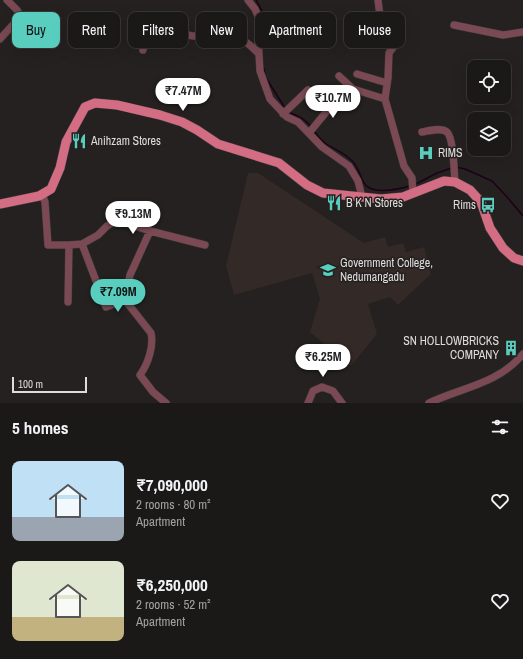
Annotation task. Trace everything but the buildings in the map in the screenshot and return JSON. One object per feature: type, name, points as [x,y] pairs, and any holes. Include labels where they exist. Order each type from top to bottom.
[{"type":"main road","points":[[0,204],[34,198],[51,189],[60,168],[66,142],[85,107],[95,103],[135,109],[182,122],[218,144],[279,163],[307,185],[323,193],[381,199],[403,197],[444,181],[455,182],[470,190],[481,202],[490,228],[503,248],[514,258],[523,261]]},
{"type":"street","points":[[7,0],[18,12]]},
{"type":"street","points":[[248,0],[255,9],[259,18],[260,71],[270,98],[286,117],[298,122],[322,147],[349,166],[358,181],[362,197]]},
{"type":"street","points":[[378,0],[380,12]]},
{"type":"street","points":[[454,25],[503,35],[523,32]]},
{"type":"street","points":[[0,39],[12,26]]},
{"type":"street","points":[[143,50],[145,42],[148,38],[154,33],[165,31],[183,35],[231,36],[243,40],[259,54]]},
{"type":"street","points":[[393,48],[390,53],[385,99],[404,166],[412,178],[413,193]]},
{"type":"street","points":[[356,74],[387,84]]},
{"type":"street","points":[[339,76],[353,89],[385,99]]},
{"type":"street","points":[[283,114],[308,90]]},
{"type":"street","points":[[309,133],[336,100]]},
{"type":"street","points":[[422,132],[441,130],[446,132],[450,137],[454,162],[455,182]]},
{"type":"street","points":[[42,194],[45,202],[48,245],[82,244],[98,235],[114,222],[120,221],[150,231],[205,245]]},
{"type":"street","points":[[150,231],[130,275],[125,300],[148,329],[152,337],[149,355],[140,375],[153,392],[166,403]]},
{"type":"street","points":[[82,244],[106,308],[125,300]]},
{"type":"street","points":[[68,302],[69,245]]},
{"type":"street","points":[[430,403],[457,391],[491,379],[511,366],[523,354]]},
{"type":"street","points":[[308,403],[313,392],[322,387],[333,391],[342,403]]},
{"type":"shaded area","name":"Government College, Nedumangadu","points":[[248,173],[258,173],[364,243],[385,237],[388,247],[403,243],[406,252],[424,247],[431,274],[398,305],[390,297],[368,304],[377,334],[351,366],[310,332],[320,299],[312,273],[234,295],[226,266]]},
{"type":"waterway","points":[[256,0],[262,12]]},
{"type":"waterway","points":[[263,66],[265,74]]},
{"type":"waterway","points":[[266,78],[285,108]]},
{"type":"waterway","points":[[289,112],[303,119],[311,126]]},
{"type":"waterway","points":[[314,131],[327,145],[353,161],[364,183],[368,187],[386,190],[410,186]]},
{"type":"waterway","points":[[456,167],[465,169],[492,181],[523,216]]},
{"type":"waterway","points":[[416,184],[437,173],[452,168]]},
{"type":"place","name":"Anihzam Stores","points":[[79,141]]},
{"type":"place","name":"RIMS","points":[[426,153]]},
{"type":"place","name":"B K N Stores","points":[[334,203]]},
{"type":"place","name":"Rims","points":[[488,205]]},
{"type":"place","name":"Government College, Nedumangadu","points":[[328,270]]},
{"type":"place","name":"SN HOLLOWBRICKS COMPANY","points":[[511,348]]}]
